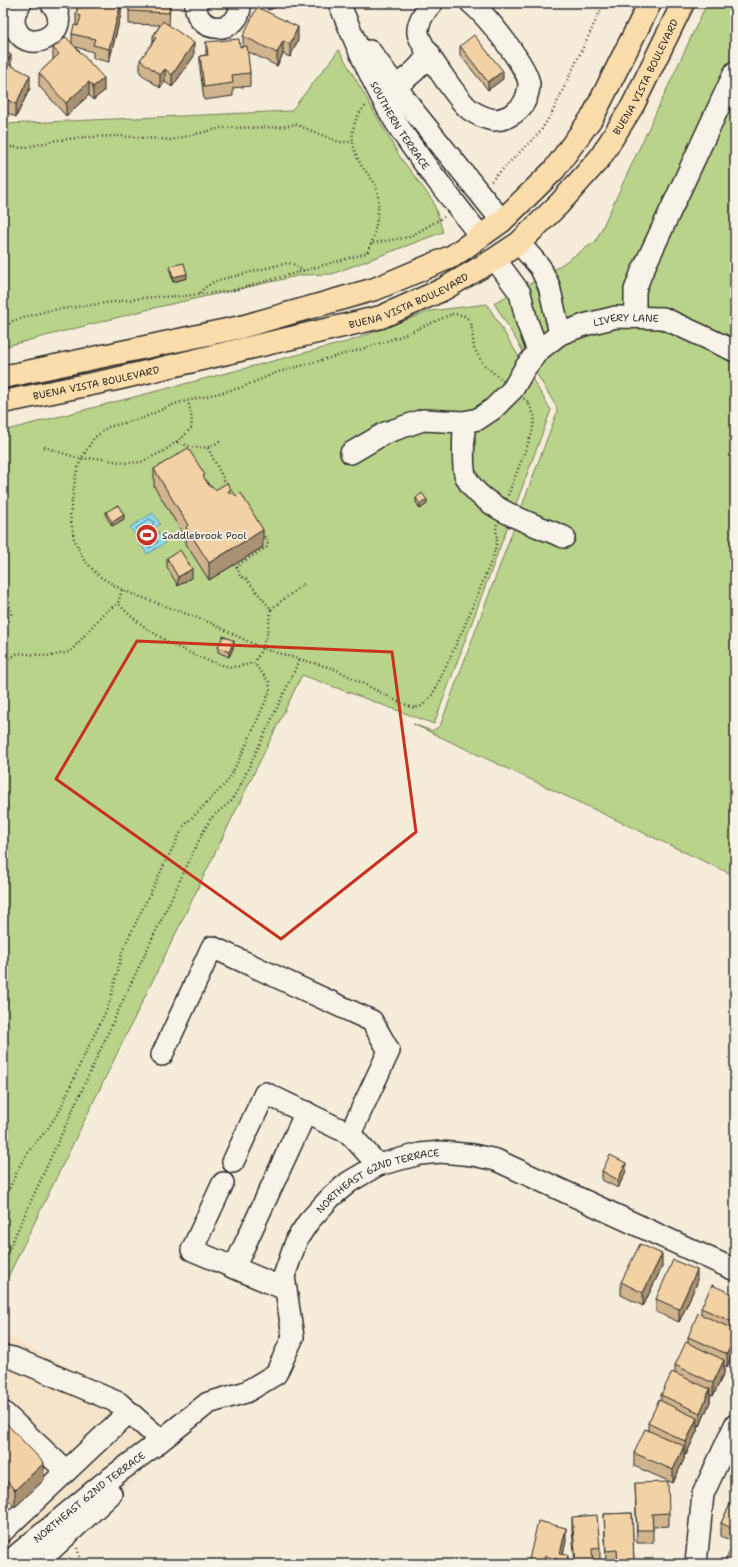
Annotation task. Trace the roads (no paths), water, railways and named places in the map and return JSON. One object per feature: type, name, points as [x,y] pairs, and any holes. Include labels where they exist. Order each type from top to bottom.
[{"type":"main road","points":[[3,377],[241,327],[375,289],[453,256],[502,221],[554,170],[593,116],[650,3]]},
{"type":"main road","name":"BUENA VISTA BOULEVARD","points":[[3,402],[116,379],[381,316],[442,290],[495,259],[519,243],[559,204],[600,158],[633,105],[683,3]]},
{"type":"main road","points":[[502,221],[519,243]]},
{"type":"main road","points":[[480,236],[495,259]]},
{"type":"street","points":[[20,3],[14,14],[16,29],[20,35],[33,42],[48,38],[57,27],[58,13],[51,3]]},
{"type":"street","points":[[196,3],[197,14],[206,25],[221,28],[234,21],[238,15],[240,3]]},
{"type":"street","name":"SOUTHERN TERRACE","points":[[340,3],[387,90],[396,122],[445,191],[480,236]]},
{"type":"street","points":[[427,6],[420,23],[418,33],[435,61],[469,109],[494,120],[513,115],[521,107],[527,96],[529,84],[525,70],[481,11],[471,3]]},
{"type":"street","points":[[387,90],[418,69],[435,61]]},
{"type":"street","points":[[635,317],[635,290],[641,274],[735,72]]},
{"type":"street","name":"SOUTHERN TERRACE","points":[[387,90],[502,221]]},
{"type":"street","points":[[519,243],[540,267],[549,286],[560,334]]},
{"type":"street","points":[[495,259],[520,293],[527,322],[538,351]]},
{"type":"street","name":"LIVERY LANE","points":[[464,422],[478,419],[493,409],[513,389],[525,368],[538,351],[560,334],[584,325],[616,317],[663,318],[735,351]]},
{"type":"street","points":[[351,453],[385,433],[423,420],[464,422],[465,474],[477,493],[501,510],[564,537]]},
{"type":"street","points":[[162,1055],[212,947],[372,1021],[389,1051],[350,1134]]},
{"type":"street","points":[[233,1162],[265,1093],[350,1134],[378,1165]]},
{"type":"street","points":[[234,1268],[306,1112]]},
{"type":"street","name":"NORTHEAST 62ND TERRACE","points":[[36,1564],[67,1524],[101,1485],[154,1446],[208,1403],[246,1392],[276,1374],[293,1337],[284,1276],[298,1239],[309,1221],[330,1197],[349,1182],[378,1165],[420,1154],[441,1152],[473,1155],[496,1160],[735,1270]]},
{"type":"street","points":[[224,1183],[192,1250],[286,1289]]},
{"type":"street","points":[[3,1356],[13,1358],[120,1404],[154,1434],[154,1446]]},
{"type":"street","points":[[3,1412],[66,1471]]},
{"type":"street","points":[[3,1531],[129,1412]]},
{"type":"street","points":[[696,1564],[703,1494],[728,1460],[735,1425]]},
{"type":"street","points":[[42,1494],[67,1524]]},
{"type":"street","name":"NORTHEAST 62ND TERRACE","points":[[6,1564],[67,1524]]},
{"type":"water","name":"Saddlebrook Pool","points":[[153,513],[160,524],[155,528],[165,543],[147,554],[130,527]]},
{"type":"place","name":"Saddlebrook Pool","points":[[147,535]]}]
